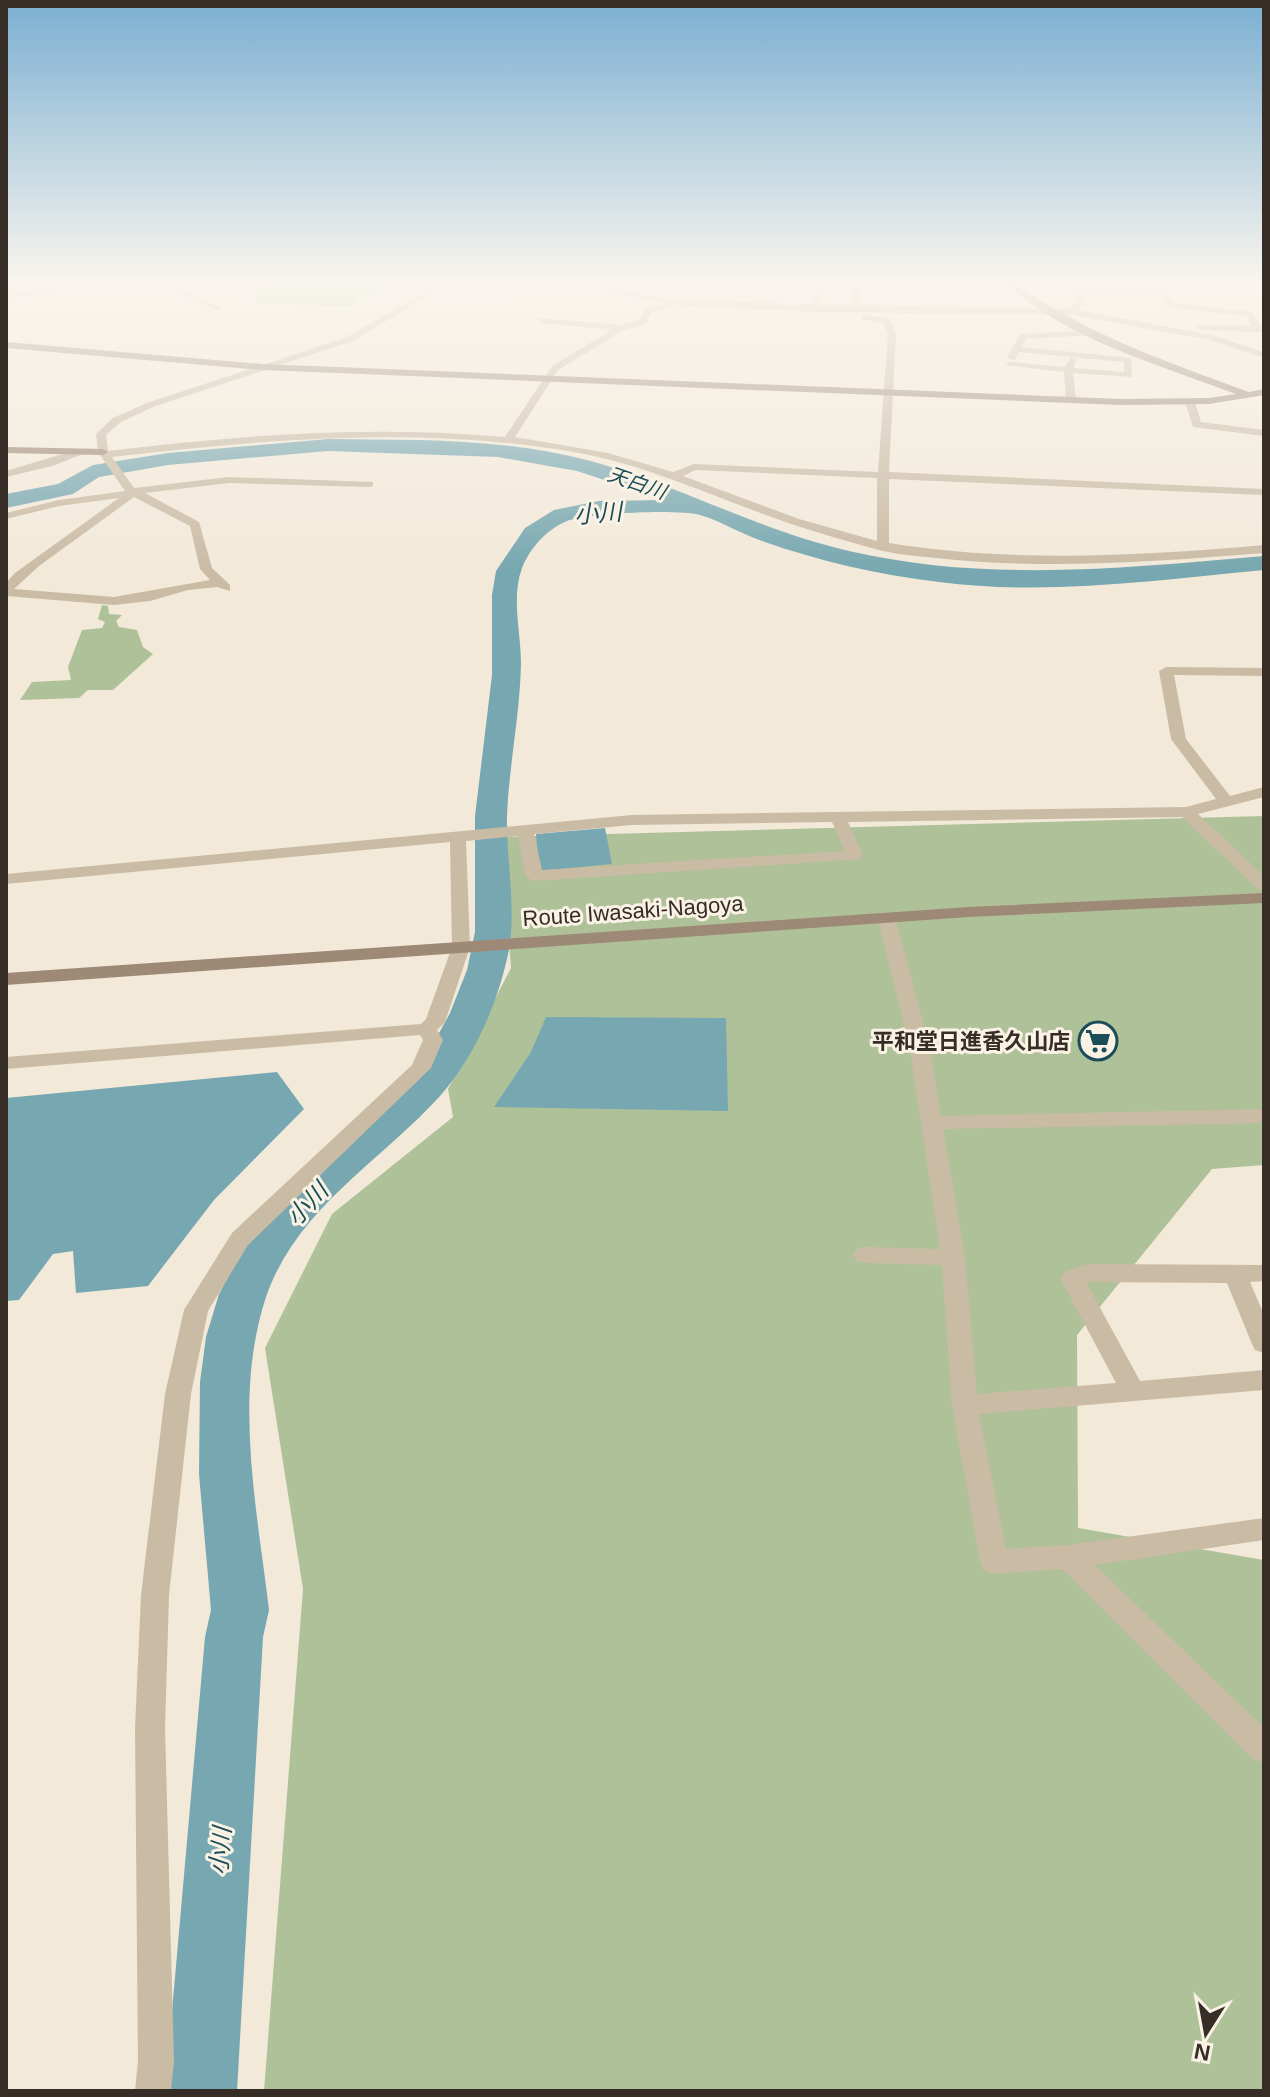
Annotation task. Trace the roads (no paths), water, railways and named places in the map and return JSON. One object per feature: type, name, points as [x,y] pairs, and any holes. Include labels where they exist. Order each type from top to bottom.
[{"type":"street","points":[[6,591],[114,601],[150,597],[187,586],[223,586],[206,569],[195,524],[174,517],[154,500],[129,489],[106,456],[101,434],[117,420],[150,405],[234,377]]},
{"type":"street","points":[[498,377],[1190,402],[1264,392]]},
{"type":"street","points":[[883,547],[883,474],[891,377]]},
{"type":"street","points":[[1069,377],[1071,399]]},
{"type":"street","points":[[1204,377],[1264,400]]},
{"type":"street","points":[[507,442],[549,379]]},
{"type":"street","points":[[1190,402],[1197,425],[1264,433]]},
{"type":"street","points":[[6,450],[106,456],[298,435],[413,435],[507,442],[598,453],[676,475],[814,528],[883,547],[964,558],[1019,560],[1130,559],[1264,549]]},
{"type":"street","points":[[6,474],[48,464],[79,452]]},
{"type":"street","points":[[676,475],[694,467],[1264,492]]},
{"type":"street","points":[[6,516],[129,489],[229,480],[369,484]]},
{"type":"street","points":[[6,591],[32,564],[87,530],[129,489]]},
{"type":"street","points":[[1226,802],[1179,739],[1166,671],[1264,672]]},
{"type":"street","points":[[6,879],[632,820],[1186,812],[1264,792]]},
{"type":"street","points":[[1186,812],[1264,885]]},
{"type":"street","points":[[525,828],[534,876],[855,855],[837,816]]},
{"type":"street","points":[[6,1063],[426,1029],[435,1022],[470,947],[466,835]]},
{"type":"street","name":"Route Iwasaki-Nagoya","points":[[6,979],[886,917],[1264,898]]},
{"type":"street","points":[[886,917],[919,1044],[953,1257],[965,1405],[994,1562],[1068,1557],[1264,1529]]},
{"type":"street","points":[[153,2091],[156,2061],[150,1728],[155,1595],[178,1394],[196,1310],[240,1239],[421,1068],[433,1040],[426,1029]]},
{"type":"street","points":[[931,1123],[1264,1116]]},
{"type":"street","points":[[865,1255],[953,1257]]},
{"type":"street","points":[[1134,1392],[1072,1278],[1088,1272],[1264,1273]]},
{"type":"street","points":[[1235,1275],[1264,1344]]},
{"type":"street","points":[[965,1405],[1264,1380]]},
{"type":"street","points":[[1068,1557],[1264,1749]]},
{"type":"water","points":[[605,828],[612,864],[539,871],[536,834]]},
{"type":"water","points":[[546,1017],[726,1018],[728,1111],[494,1107],[531,1052]]},
{"type":"water","points":[[277,1072],[304,1109],[214,1200],[148,1286],[76,1293],[73,1251],[53,1254],[19,1300],[6,1301],[6,1098]]},
{"type":"waterway","name":"天白川","points":[[6,501],[65,489],[93,472],[168,459],[328,445],[446,447],[498,451],[581,465],[660,490],[769,536],[846,558],[941,575],[1069,580],[1264,563]]},
{"type":"waterway","name":"小川","points":[[201,2091],[234,1637],[240,1610],[224,1428],[225,1382],[231,1337],[243,1294],[263,1253],[294,1212],[333,1171],[436,1075],[462,1030],[482,982],[493,932],[491,816],[506,675],[506,583],[513,561],[538,528],[563,515],[599,508],[695,507]]},
{"type":"place","name":"平和堂日進香久山店","points":[[1098,1041]]}]
